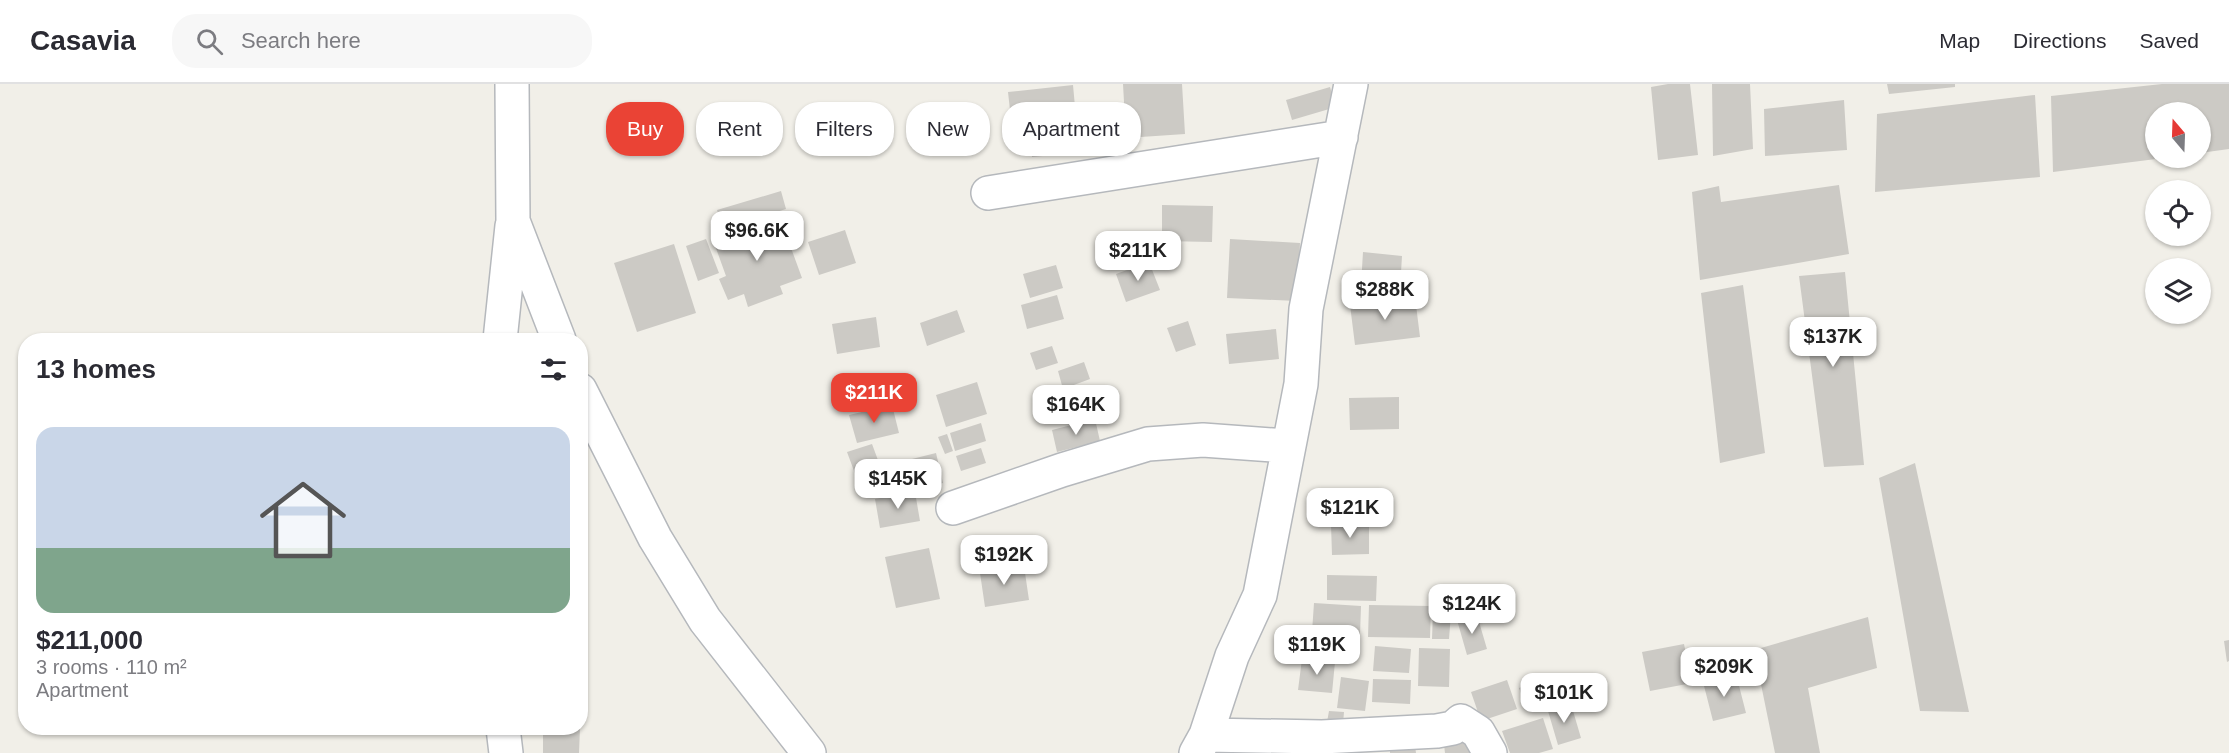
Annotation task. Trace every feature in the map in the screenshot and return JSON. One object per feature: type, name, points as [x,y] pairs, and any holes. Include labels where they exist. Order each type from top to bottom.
[{"type":"street","points":[[501,333],[513,221],[512,84]]},
{"type":"street","points":[[1352,84],[1306,309],[1300,384],[1260,596],[1233,656],[1201,744],[1437,731],[1454,728],[1461,721],[1478,732],[1490,753]]},
{"type":"street","points":[[987,193],[1341,137]]},
{"type":"street","points":[[513,221],[556,333]]},
{"type":"street","points":[[588,406],[655,538],[705,620],[809,753]]},
{"type":"street","points":[[953,508],[1062,470],[1148,444],[1203,440],[1287,447]]},
{"type":"street","points":[[504,735],[506,753]]},
{"type":"building","points":[[1123,84],[1182,84],[1185,134],[1141,137],[1141,102],[1124,102]]},
{"type":"building","points":[[1690,84],[1698,155],[1658,160],[1651,87]]},
{"type":"building","points":[[1712,84],[1750,84],[1753,149],[1713,156]]},
{"type":"building","points":[[1887,84],[1955,84],[1955,87],[1889,94]]},
{"type":"building","points":[[2162,84],[2229,84],[2229,149],[2211,151],[2211,102],[2145,102],[2145,160],[2053,172],[2051,96]]},
{"type":"building","points":[[1073,85],[1075,102],[1009,102],[1008,92]]},
{"type":"building","points":[[1330,87],[1336,107],[1292,120],[1286,100]]},
{"type":"building","points":[[2035,95],[2040,177],[1875,192],[1877,114]]},
{"type":"building","points":[[1844,100],[1847,150],[1765,156],[1764,109]]},
{"type":"building","points":[[1839,185],[1849,254],[1700,280],[1692,192],[1719,186],[1721,202]]},
{"type":"building","points":[[781,191],[786,209],[723,229],[717,210]]},
{"type":"building","points":[[1162,205],[1213,206],[1212,242],[1162,241]]},
{"type":"building","points":[[779,215],[802,278],[780,286],[783,294],[748,307],[744,294],[728,300],[719,279],[726,276],[713,240]]},
{"type":"building","points":[[845,230],[856,263],[819,275],[808,242]]},
{"type":"building","points":[[706,239],[719,273],[698,281],[686,246]]},
{"type":"building","points":[[1230,239],[1300,243],[1297,301],[1227,298]]},
{"type":"building","points":[[674,244],[696,313],[637,332],[614,263]]},
{"type":"building","points":[[1363,252],[1402,256],[1400,289],[1361,285]]},
{"type":"building","points":[[1149,262],[1160,290],[1126,302],[1116,274]]},
{"type":"building","points":[[1056,265],[1063,288],[1030,298],[1023,274]]},
{"type":"building","points":[[1845,272],[1864,465],[1824,467],[1799,276]]},
{"type":"building","points":[[1743,285],[1765,453],[1720,463],[1701,293]]},
{"type":"building","points":[[1057,295],[1064,319],[1027,329],[1021,305]]},
{"type":"building","points":[[1415,297],[1420,337],[1355,345],[1350,305]]},
{"type":"building","points":[[957,310],[965,332],[927,346],[920,323]]},
{"type":"building","points":[[876,317],[880,347],[837,354],[832,324]]},
{"type":"building","points":[[1188,321],[1196,345],[1176,352],[1167,328]]},
{"type":"building","points":[[1276,329],[1279,359],[1229,364],[1226,334]]},
{"type":"building","points":[[1052,346],[1058,363],[1036,370],[1030,353]]},
{"type":"building","points":[[1084,362],[1090,379],[1063,389],[1058,371]]},
{"type":"building","points":[[977,382],[987,414],[946,427],[936,395]]},
{"type":"building","points":[[1399,397],[1399,429],[1350,430],[1349,398]]},
{"type":"building","points":[[892,405],[899,433],[857,443],[849,415]]},
{"type":"building","points":[[1095,419],[1100,441],[1057,452],[1052,430]]},
{"type":"building","points":[[981,423],[986,441],[955,451],[950,433]]},
{"type":"building","points":[[947,434],[953,451],[945,454],[938,437]]},
{"type":"building","points":[[872,444],[882,471],[857,479],[847,452]]},
{"type":"building","points":[[981,448],[986,463],[961,471],[956,456]]},
{"type":"building","points":[[936,453],[943,483],[920,488],[912,459]]},
{"type":"building","points":[[1915,463],[1969,712],[1920,711],[1879,478]]},
{"type":"building","points":[[915,492],[920,521],[880,528],[875,499]]},
{"type":"building","points":[[1369,523],[1369,554],[1332,555],[1331,524]]},
{"type":"building","points":[[929,548],[940,599],[896,608],[885,557]]},
{"type":"building","points":[[1024,566],[1029,600],[985,607],[980,573]]},
{"type":"building","points":[[1327,575],[1377,576],[1376,601],[1327,600]]},
{"type":"building","points":[[1314,603],[1361,606],[1360,635],[1312,632]]},
{"type":"building","points":[[1369,605],[1431,606],[1430,638],[1368,637]]},
{"type":"building","points":[[1433,612],[1451,613],[1449,639],[1432,639]]},
{"type":"building","points":[[1477,615],[1487,649],[1467,655],[1457,620]]},
{"type":"building","points":[[1868,617],[1877,668],[1808,688],[1820,753],[1775,753],[1754,650]]},
{"type":"building","points":[[1315,638],[1334,640],[1333,651],[1313,649]]},
{"type":"building","points":[[2229,640],[2229,661],[2227,662],[2224,641]]},
{"type":"building","points":[[1684,644],[1692,683],[1650,691],[1642,652]]},
{"type":"building","points":[[1375,646],[1411,649],[1409,673],[1373,671]]},
{"type":"building","points":[[1419,648],[1450,649],[1449,687],[1418,686]]},
{"type":"building","points":[[1302,659],[1335,662],[1332,693],[1298,690]]},
{"type":"building","points":[[1736,674],[1746,713],[1713,721],[1703,682]]},
{"type":"building","points":[[1341,677],[1369,681],[1365,711],[1337,708]]},
{"type":"building","points":[[1373,679],[1411,680],[1410,704],[1372,702]]},
{"type":"building","points":[[1507,680],[1517,709],[1481,721],[1471,692]]},
{"type":"building","points":[[1539,680],[1548,703],[1527,710],[1519,688]]},
{"type":"building","points":[[1571,704],[1581,738],[1558,745],[1548,711]]},
{"type":"building","points":[[1329,711],[1344,712],[1343,724],[1327,722]]},
{"type":"building","points":[[1543,718],[1553,749],[1539,753],[1510,753],[1502,731]]},
{"type":"building","points":[[543,735],[580,735],[579,753],[543,753]]},
{"type":"building","points":[[1476,741],[1477,753],[1445,753],[1444,745]]},
{"type":"building","points":[[1415,746],[1416,753],[1390,753],[1390,749]]}]
